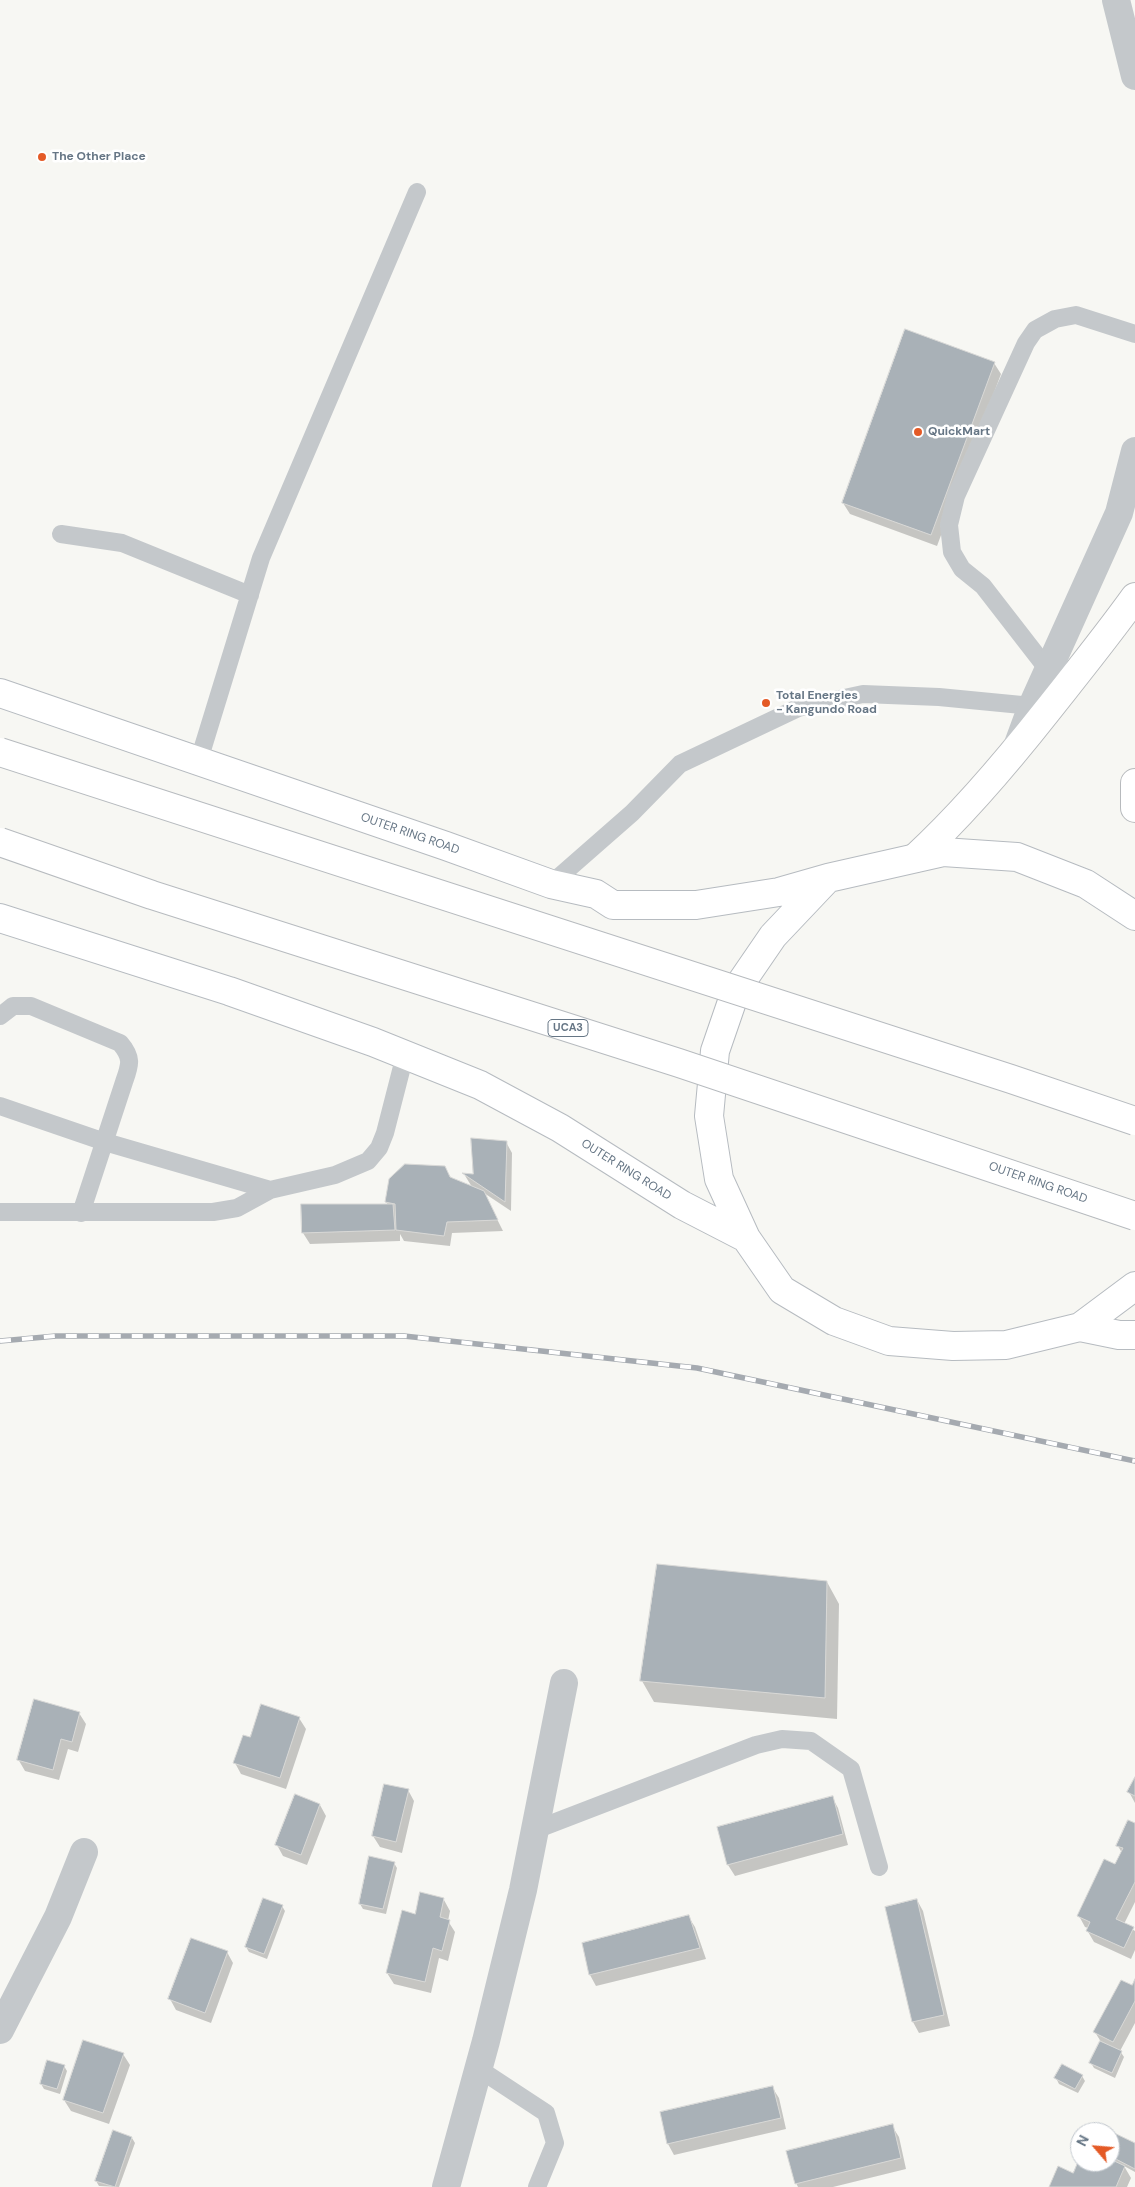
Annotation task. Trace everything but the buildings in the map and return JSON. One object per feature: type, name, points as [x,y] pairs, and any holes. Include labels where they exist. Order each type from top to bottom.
[{"type":"main road","points":[[915,858],[946,830],[1015,752],[1056,680],[1100,646],[1135,597]]},
{"type":"main road","name":"OUTER RING ROAD","points":[[0,693],[199,760],[551,884],[596,894],[614,904],[696,905],[780,892],[828,878],[943,852],[1017,857],[1086,884],[1135,916]]},
{"type":"main road","points":[[0,752],[1011,1078],[1135,1121]]},
{"type":"main road","points":[[1135,783],[1135,808]]},
{"type":"main road","name":"OUTER RING ROAD","points":[[0,842],[152,895],[679,1063],[1135,1216]]},
{"type":"main road","name":"OUTER RING ROAD","points":[[828,878],[773,936],[736,990],[715,1051],[709,1116],[719,1179],[746,1238],[782,1290],[834,1321],[890,1341],[953,1346],[1006,1345],[1080,1327],[1135,1286]]},
{"type":"main road","name":"OUTER RING ROAD","points":[[0,918],[229,991],[405,1055],[480,1085],[552,1124],[682,1205],[746,1238]]},
{"type":"main road","name":"OUTER RING ROAD","points":[[1080,1327],[1119,1335],[1135,1335]]},
{"type":"street","points":[[1116,0],[1135,76]]},
{"type":"street","points":[[1056,680],[1118,513],[1135,451]]},
{"type":"street","points":[[446,2187],[479,2069],[521,1900],[564,1683]]},
{"type":"street","points":[[0,2030],[58,1917],[84,1852]]},
{"type":"lane","points":[[199,760],[262,558],[417,192]]},
{"type":"lane","points":[[1056,680],[983,586],[962,569],[952,552],[949,525],[956,496],[1026,343],[1035,330],[1054,319],[1076,315],[1135,334]]},
{"type":"lane","points":[[61,534],[122,543],[250,595]]},
{"type":"lane","points":[[551,884],[632,813],[680,764],[798,708],[863,694],[940,697],[1039,709]]},
{"type":"lane","points":[[0,1016],[13,1006],[31,1006],[120,1043],[129,1054],[130,1065],[81,1213]]},
{"type":"lane","points":[[0,1212],[213,1212],[237,1208],[270,1190],[335,1175],[368,1161],[378,1148],[385,1133],[405,1055]]},
{"type":"lane","points":[[0,1106],[105,1142],[270,1190]]},
{"type":"lane","points":[[535,1830],[756,1745],[782,1739],[811,1741],[851,1769],[879,1867]]},
{"type":"lane","points":[[479,2069],[546,2113],[555,2143],[537,2187]]},
{"type":"railway","points":[[0,1341],[56,1336],[404,1336],[697,1368],[1135,1461]]},
{"type":"place","name":"The Other Place","points":[[42,157]]},
{"type":"place","name":"QuickMart","points":[[918,432]]},
{"type":"place","name":"Total Energies - Kangundo Road","points":[[766,703]]}]
